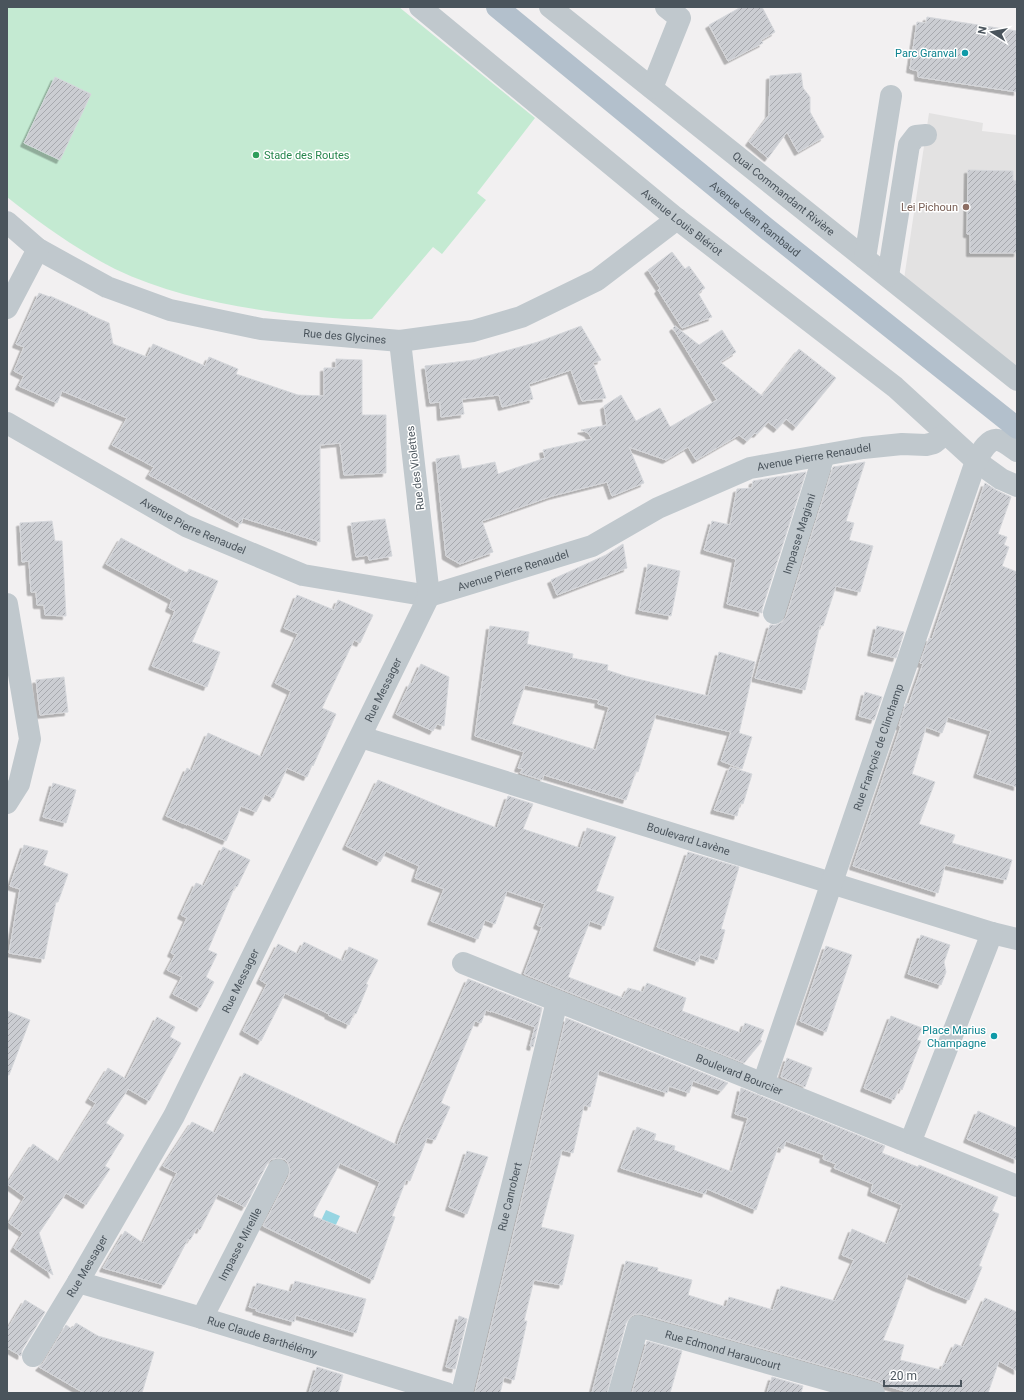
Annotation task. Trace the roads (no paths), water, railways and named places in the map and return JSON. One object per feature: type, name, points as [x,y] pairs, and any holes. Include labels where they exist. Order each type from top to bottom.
[{"type":"main road","name":"Avenue Jean Rambaud","points":[[497,7],[767,229],[1017,428]]},
{"type":"street","name":"Avenue Louis Blériot","points":[[420,7],[677,219],[896,387],[946,434]]},
{"type":"street","name":"Quai Commandant Rivière","points":[[550,7],[1017,380]]},
{"type":"street","points":[[652,88],[680,18],[666,7]]},
{"type":"street","points":[[865,258],[891,96]]},
{"type":"street","points":[[888,276],[909,145],[916,136],[926,136]]},
{"type":"street","name":"Rue des Glycines","points":[[7,222],[38,249],[107,287],[170,310],[261,329],[400,342],[473,331],[521,317],[597,280],[677,219]]},
{"type":"street","points":[[7,308],[38,249]]},
{"type":"street","name":"Rue des Violettes","points":[[400,342],[429,596]]},
{"type":"street","name":"Avenue Pierre Renaudel","points":[[7,423],[186,526],[303,575],[429,596],[592,546],[658,508],[750,468],[863,448],[902,444],[926,445],[934,443],[946,434]]},
{"type":"street","points":[[946,434],[976,461],[1001,479],[1017,486]]},
{"type":"street","name":"Rue François de Clinchamp","points":[[763,1084],[833,883],[976,461],[983,450],[992,441],[998,440],[1017,451]]},
{"type":"street","name":"Impasse Magiani","points":[[774,613],[824,455]]},
{"type":"street","name":"Rue Messager","points":[[33,1356],[78,1282],[174,1116],[429,596]]},
{"type":"street","points":[[7,604],[30,739],[19,784],[7,803]]},
{"type":"street","name":"Boulevard Lavène","points":[[361,737],[992,933],[1017,939]]},
{"type":"street","points":[[910,1143],[992,933]]},
{"type":"street","name":"Boulevard Bourcier","points":[[463,963],[1017,1186]]},
{"type":"street","name":"Rue Canrobert","points":[[462,1393],[557,1001]]},
{"type":"street","name":"Impasse Mireille","points":[[202,1318],[278,1170]]},
{"type":"street","name":"Rue Claude Barthélémy","points":[[78,1282],[202,1318],[446,1393]]},
{"type":"street","name":"Rue Edmond Haraucourt","points":[[619,1393],[638,1326],[874,1393]]},
{"type":"water","points":[[326,1210],[340,1216],[327,1244],[313,1238]]},
{"type":"place","name":"Parc Granval","points":[[965,53]]},
{"type":"place","name":"Stade des Routes","points":[[256,155]]},
{"type":"place","name":"Lei Pichoun","points":[[966,207]]},
{"type":"place","name":"Place Marius Champagne","points":[[994,1036]]}]
